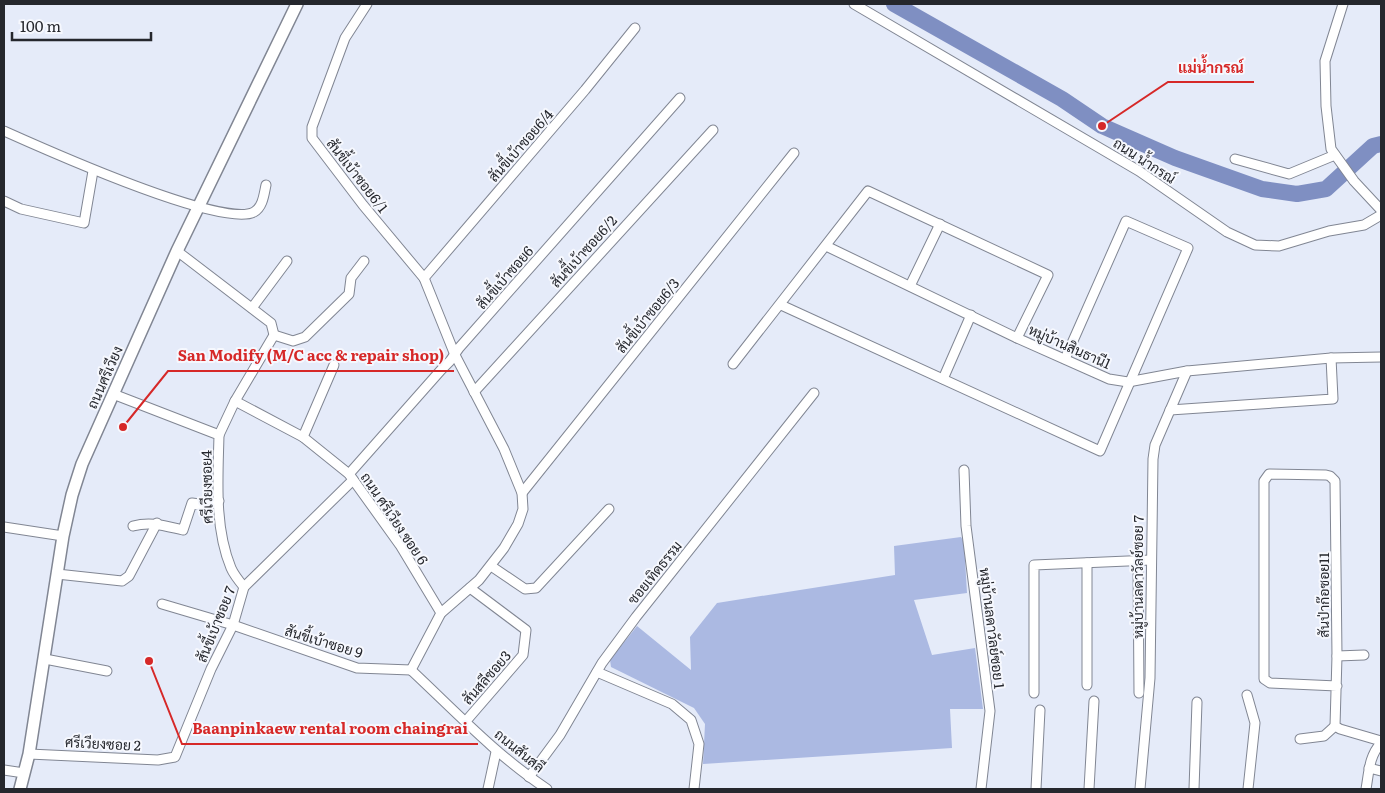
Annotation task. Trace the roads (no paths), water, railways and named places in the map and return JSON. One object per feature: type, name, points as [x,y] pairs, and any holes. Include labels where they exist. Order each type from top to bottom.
[{"type":"main road","name":"ถนนศรีเวียง","points":[[20,789],[29,754],[63,536],[72,495],[82,464],[199,207],[297,4]]},
{"type":"street","name":"สันขี้เบ้าซอย6/1","points":[[367,4],[346,38],[312,127],[312,138],[363,205],[424,278],[455,354],[504,449],[522,494]]},
{"type":"street","name":"ถนน น้ำกรณ์","points":[[854,4],[1139,171],[1227,232],[1255,245],[1279,246],[1329,231],[1364,224],[1381,215]]},
{"type":"street","points":[[1343,4],[1325,61],[1326,106],[1331,149],[1354,181],[1381,210]]},
{"type":"street","name":"สันขี้เบ้าซอย6/4","points":[[424,278],[585,90],[635,28]]},
{"type":"street","name":"สันขี้เบ้าซอย6","points":[[351,477],[455,354],[680,98]]},
{"type":"street","name":"สันขี้เบ้าซอย6/2","points":[[474,392],[713,130]]},
{"type":"street","points":[[4,131],[93,171],[199,207],[234,214],[253,213],[261,206],[266,185]]},
{"type":"street","name":"สันขี้เบ้าซอย6/3","points":[[522,494],[794,153]]},
{"type":"street","points":[[1235,159],[1289,174],[1337,158]]},
{"type":"street","points":[[4,201],[20,209],[84,223],[93,171]]},
{"type":"street","points":[[733,364],[781,305],[868,191],[1048,275],[1017,338]]},
{"type":"street","points":[[781,305],[1100,450],[1188,248],[1126,221],[1065,359]]},
{"type":"street","points":[[910,286],[940,224]]},
{"type":"street","name":"หมู่บ้านสินธานี1","points":[[826,246],[1017,338],[1109,379],[1128,382],[1187,371],[1331,358],[1381,358]]},
{"type":"street","points":[[178,252],[271,323],[274,334],[235,401],[219,435]]},
{"type":"street","points":[[252,308],[287,261]]},
{"type":"street","points":[[274,334],[293,340],[305,336],[349,294],[351,278],[364,261]]},
{"type":"street","points":[[943,379],[971,315]]},
{"type":"street","points":[[1170,410],[1333,399],[1331,358]]},
{"type":"street","points":[[303,437],[334,365]]},
{"type":"street","name":"หมู่บ้านลดาวัลย์ซอย 7","points":[[1140,789],[1150,678],[1152,475],[1154,451],[1187,371]]},
{"type":"street","name":"ซอยเทิดธรรม","points":[[529,777],[560,735],[597,672],[636,617],[814,393]]},
{"type":"street","name":"ศรีเวียงซอย4","points":[[113,394],[219,435],[221,533],[231,569],[244,587]]},
{"type":"street","name":"ถนน ศรีเวียง ซอย 6","points":[[235,401],[303,437],[351,477],[400,545],[440,613]]},
{"type":"street","name":"หมู่บ้านลดาวัลย์ซอย 1","points":[[964,470],[966,526],[990,711],[982,789]]},
{"type":"street","name":"สันป่าก๊อซอย11","points":[[1335,726],[1337,686],[1337,656],[1335,481],[1326,475],[1272,473],[1266,475],[1264,481],[1264,679],[1270,683],[1337,686]]},
{"type":"street","name":"สันขี้เบ้าซอย 7","points":[[175,757],[212,669],[233,625],[244,587],[351,477]]},
{"type":"street","points":[[411,670],[440,613],[470,588],[491,566],[504,548],[518,524],[523,509],[522,494]]},
{"type":"street","points":[[133,526],[145,523],[158,523],[183,530],[192,503],[206,505],[219,502]]},
{"type":"street","points":[[491,566],[525,589],[536,588],[609,509]]},
{"type":"street","points":[[57,574],[122,581],[129,576],[158,523]]},
{"type":"street","points":[[4,527],[63,536]]},
{"type":"street","points":[[1034,693],[1034,565],[1151,560]]},
{"type":"street","points":[[1138,561],[1140,693]]},
{"type":"street","points":[[1087,563],[1087,685]]},
{"type":"street","name":"สันสลีซอย3","points":[[466,721],[523,655],[526,630],[470,588]]},
{"type":"street","name":"สันขี้เบ้าซอย 9","points":[[162,604],[233,625],[357,668],[411,670]]},
{"type":"street","points":[[1337,656],[1364,655]]},
{"type":"street","points":[[45,659],[107,670]]},
{"type":"street","name":"ถนนสันสลี","points":[[411,670],[496,752],[547,789]]},
{"type":"street","points":[[597,672],[672,704],[692,720],[699,744],[694,789]]},
{"type":"street","points":[[1247,695],[1255,723],[1248,789]]},
{"type":"street","points":[[1089,789],[1094,701]]},
{"type":"street","points":[[1194,789],[1197,702]]},
{"type":"street","points":[[1036,789],[1040,710]]},
{"type":"street","points":[[1300,739],[1324,736],[1335,726],[1381,742],[1370,759],[1366,789]]},
{"type":"street","points":[[488,789],[496,752]]},
{"type":"street","name":"ศรีเวียงซอย 2","points":[[29,754],[158,760],[175,757]]},
{"type":"street","points":[[1369,768],[1381,771]]},
{"type":"street","points":[[4,770],[24,773]]},
{"type":"waterway","points":[[894,4],[1062,99],[1102,126],[1175,158],[1262,189],[1297,194],[1326,189],[1373,146],[1381,144]]},
{"type":"place","name":"แม่น้ำกรณ์","points":[[1102,126]]},
{"type":"place","name":"San Modify (M/C acc & repair shop)","points":[[123,427]]},
{"type":"place","name":"Baanpinkaew rental room chaingrai","points":[[149,661]]}]
